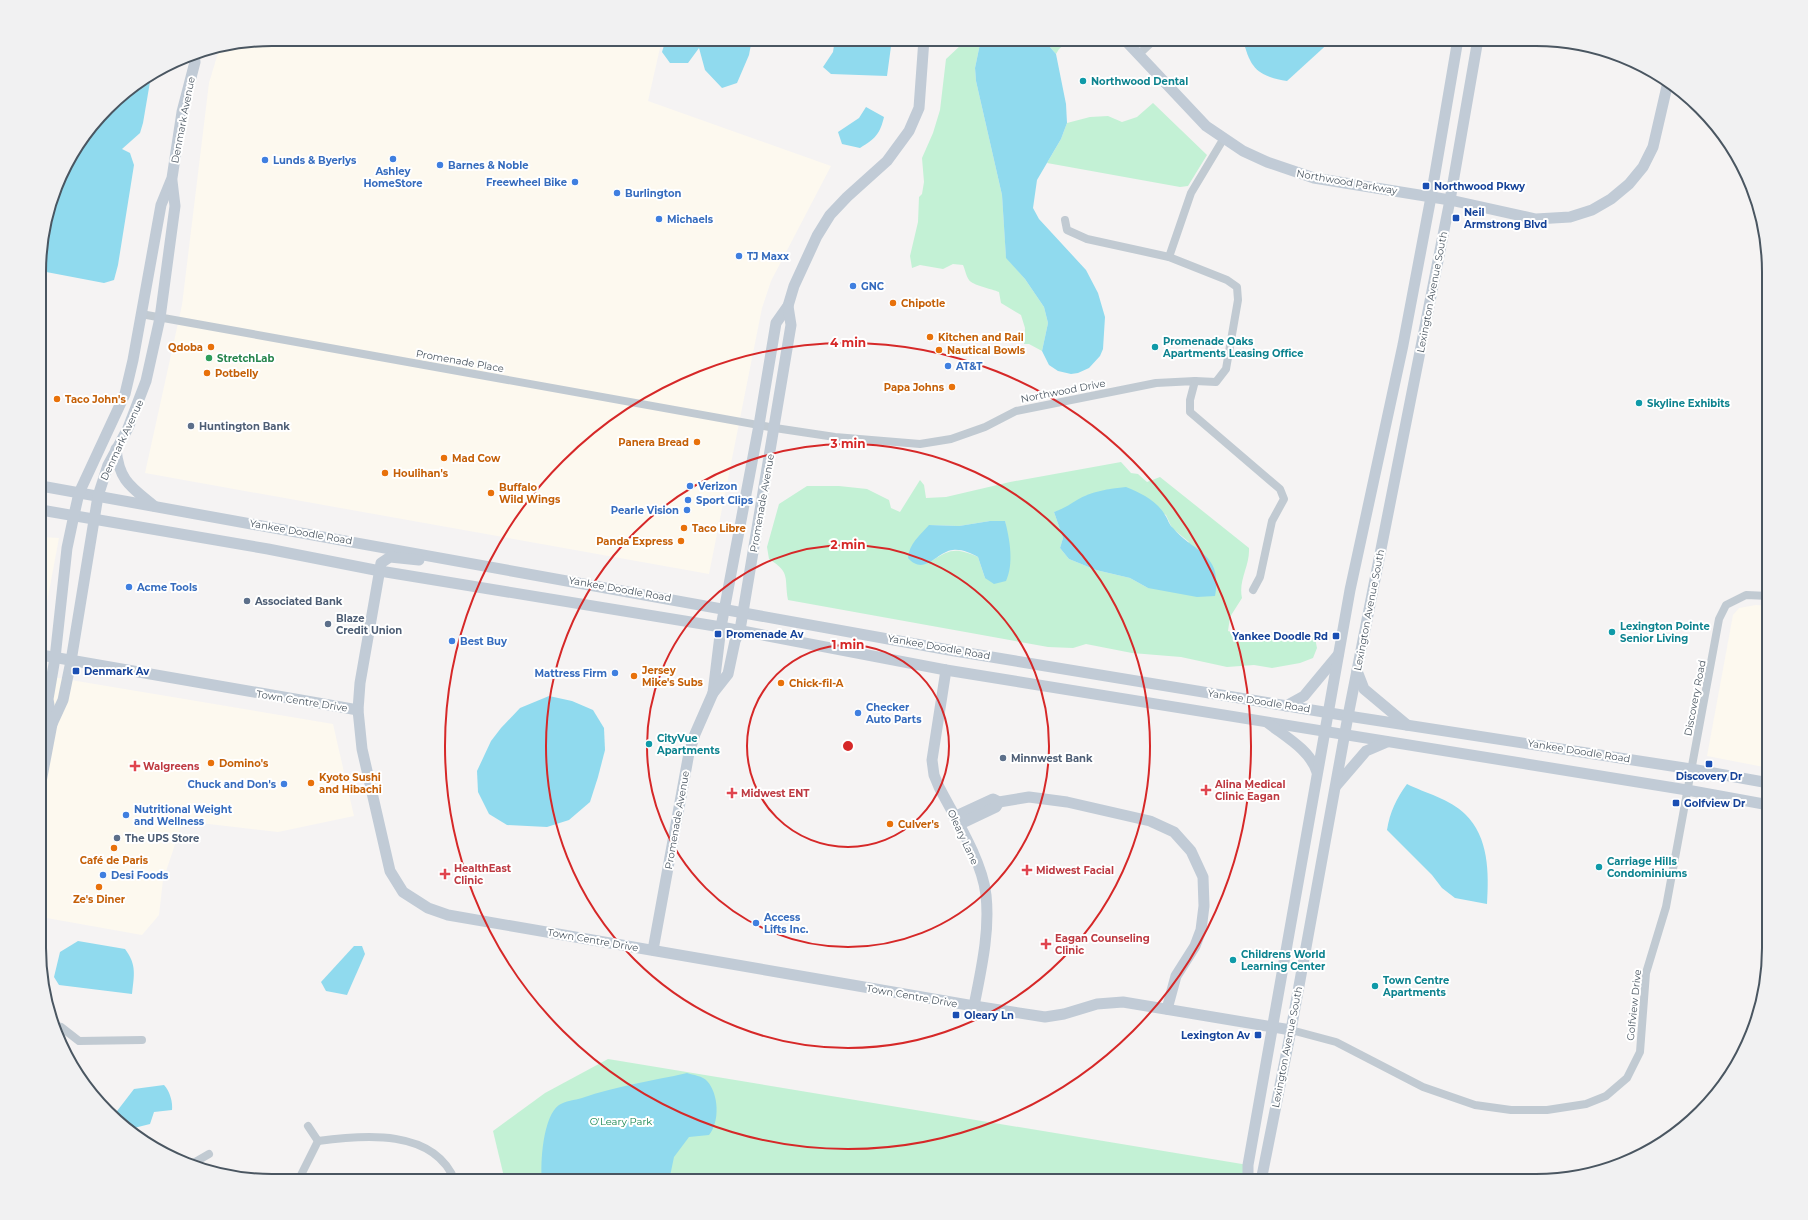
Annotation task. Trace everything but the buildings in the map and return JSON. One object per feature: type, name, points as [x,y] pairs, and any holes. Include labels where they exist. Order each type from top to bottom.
[{"type":"street","name":"Promenade Avenue","points":[[713,693],[721,627],[759,425],[776,323],[788,306],[794,286],[817,236],[830,215],[847,197],[887,161],[909,131],[919,108],[923,46]]},
{"type":"street","name":"Northwood Parkway","points":[[1130,46],[1206,126],[1249,154],[1292,172],[1319,178],[1450,200],[1542,219],[1570,217],[1602,205],[1629,184],[1649,156],[1657,136],[1667,88]]},
{"type":"street","points":[[1138,55],[1148,46]]},
{"type":"street","name":"Lexington Avenue South","points":[[1248,1174],[1248,1165],[1327,712],[1352,582],[1403,345],[1431,197],[1457,46]]},
{"type":"street","name":"Lexington Avenue South","points":[[1262,1174],[1291,1030],[1348,716],[1450,200],[1477,46]]},
{"type":"street","name":"Denmark Avenue","points":[[52,724],[48,699],[55,658],[67,548],[74,515],[80,493],[125,394],[161,205],[172,178],[182,112],[194,60]]},
{"type":"street","points":[[1065,220],[1066,230],[1087,239],[1169,257],[1191,193],[1224,138]]},
{"type":"street","name":"Denmark Avenue","points":[[46,756],[52,724],[63,700],[71,661],[93,519],[98,496],[108,464],[143,393],[160,318],[175,206],[172,178]]},
{"type":"street","name":"Northwood Drive","points":[[775,428],[835,437],[920,444],[952,439],[985,427],[1016,411],[1156,383],[1194,381],[1216,382],[1226,369],[1238,300],[1237,287],[1227,280],[1169,257]]},
{"type":"street","name":"Promenade Avenue","points":[[654,950],[689,753],[695,734],[713,693],[728,674],[744,612],[791,325],[788,306]]},
{"type":"street","name":"Promenade Place","points":[[141,314],[775,428]]},
{"type":"street","points":[[1194,381],[1190,400],[1190,412],[1280,489],[1284,499],[1272,521],[1260,577],[1253,590]]},
{"type":"street","points":[[116,450],[118,466],[128,485],[154,506]]},
{"type":"street","name":"Yankee Doodle Road","points":[[46,487],[725,608],[949,650],[1348,716],[1691,769],[1762,782]]},
{"type":"street","name":"Yankee Doodle Road","points":[[46,511],[268,549],[380,571],[740,630],[946,670],[1687,790],[1762,804]]},
{"type":"street","points":[[358,710],[360,683],[381,563],[390,557],[485,565]]},
{"type":"street","name":"Discovery Road","points":[[1691,769],[1719,619],[1726,605],[1746,595],[1762,596]]},
{"type":"street","points":[[1286,706],[1304,696],[1338,654]]},
{"type":"street","name":"Town Centre Drive","points":[[46,656],[358,710],[362,749],[387,864],[403,892],[428,908],[448,915],[1044,1017],[1064,1014],[1097,1004],[1122,1002],[1291,1030]]},
{"type":"street","name":"Oleary Lane","points":[[946,670],[932,760],[934,774],[939,787],[975,858],[986,894],[987,932],[974,1006]]},
{"type":"street","points":[[1357,671],[1364,689],[1406,725]]},
{"type":"street","points":[[1266,722],[1307,754],[1313,761],[1317,772]]},
{"type":"street","points":[[1336,786],[1366,751],[1387,742]]},
{"type":"street","name":"Golfview Drive","points":[[1291,1030],[1336,1042],[1423,1087],[1475,1105],[1511,1110],[1547,1110],[1586,1104],[1606,1096],[1627,1078],[1640,1052],[1646,973],[1666,906],[1691,769]]},
{"type":"street","points":[[956,821],[993,799],[999,802],[1029,797],[1059,801],[1150,821],[1174,832],[1191,851],[1203,876],[1204,906],[1201,930],[1195,946],[1176,976],[1167,1009]]},
{"type":"street","points":[[60,1027],[79,1041],[142,1040]]},
{"type":"street","points":[[308,1126],[318,1141]]},
{"type":"street","points":[[318,1141],[357,1136],[403,1139],[426,1148],[442,1160],[451,1174]]},
{"type":"street","points":[[301,1174],[318,1141]]},
{"type":"street","points":[[197,1161],[209,1154]]},
{"type":"shaded area","points":[[257,46],[660,46],[648,101],[831,166],[771,281],[762,308],[709,574],[145,473],[182,305],[209,83],[218,53]]},
{"type":"shaded area","points":[[46,537],[59,538],[46,607]]},
{"type":"shaded area","points":[[1762,605],[1762,767],[1707,756],[1733,615],[1739,608]]},
{"type":"shaded area","points":[[46,676],[333,724],[354,816],[278,832],[183,821],[163,880],[159,915],[142,935],[46,918]]},
{"type":"green space","points":[[960,46],[980,46],[975,68],[976,81],[1002,195],[1006,257],[1025,279],[1044,307],[1048,323],[1042,351],[1029,344],[1024,344],[1025,328],[1021,315],[1001,303],[999,292],[971,282],[967,277],[963,265],[953,264],[943,269],[920,265],[912,268],[910,256],[918,222],[919,197],[922,194],[924,182],[922,158],[933,133],[940,110],[946,59]]},
{"type":"green space","points":[[1049,46],[1063,46],[1056,54]]},
{"type":"green space","points":[[1153,103],[1207,155],[1188,186],[1180,187],[1047,163],[1061,139],[1067,123],[1090,117],[1108,116],[1122,122],[1137,117]]},
{"type":"green space","points":[[1121,462],[1131,473],[1138,474],[1147,482],[1160,477],[1249,548],[1248,561],[1241,591],[1242,598],[1230,617],[1228,631],[1238,634],[1268,633],[1281,637],[1292,636],[1304,631],[1315,638],[1317,648],[1313,658],[1300,663],[1272,668],[1254,665],[1227,667],[1181,657],[1132,653],[1086,644],[1073,648],[1048,647],[788,600],[784,572],[769,559],[767,547],[779,504],[807,486],[839,486],[867,489],[889,500],[891,508],[900,512],[920,480],[924,485],[926,498],[946,497],[1010,482]],"holes":[[[1111,489],[1166,515],[1172,528],[1189,542],[1148,588],[1130,578],[1096,570],[1069,559],[1060,548],[1063,538],[1054,512],[1066,509],[1085,496]],[[990,521],[1005,521],[1009,547],[985,578],[978,557],[965,552],[949,552],[932,561],[929,525],[959,526]]]},
{"type":"green space","name":"O'Leary Park","points":[[608,1059],[1248,1165],[1246,1174],[503,1174],[493,1131],[545,1093]]},
{"type":"water","points":[[664,46],[751,46],[749,55],[737,83],[722,88],[705,70],[699,48],[688,63],[670,63],[662,52]]},
{"type":"water","points":[[834,46],[891,46],[887,76],[831,74],[823,67],[833,52]]},
{"type":"water","points":[[980,46],[1049,46],[1056,54],[1066,104],[1067,123],[1061,139],[1037,180],[1033,208],[1039,219],[1086,270],[1098,293],[1105,317],[1103,349],[1100,356],[1089,368],[1078,373],[1071,374],[1058,371],[1049,365],[1042,351],[1048,323],[1044,307],[1025,279],[1006,258],[1002,195],[976,81],[975,68]]},
{"type":"water","points":[[1245,46],[1325,46],[1287,81],[1268,76],[1256,69],[1252,64]]},
{"type":"water","points":[[150,81],[140,133],[122,149],[130,153],[134,165],[118,265],[114,280],[104,283],[46,272],[46,257],[50,228],[63,185],[84,146],[112,112]]},
{"type":"water","points":[[866,107],[884,117],[879,132],[870,142],[860,148],[842,144],[838,132],[859,118]]},
{"type":"water","points":[[1126,487],[1143,495],[1158,506],[1172,527],[1205,555],[1211,562],[1215,571],[1215,596],[1197,597],[1148,588],[1130,578],[1096,570],[1069,559],[1060,548],[1063,538],[1054,512],[1088,494]]},
{"type":"water","points":[[990,521],[1005,521],[1010,544],[1011,560],[1006,581],[994,584],[985,578],[978,557],[963,551],[947,551],[931,562],[920,565],[914,563],[908,558],[910,548],[929,525],[959,526]]},
{"type":"water","points":[[549,696],[572,701],[593,710],[604,728],[605,750],[590,802],[569,820],[547,827],[507,825],[489,814],[478,792],[477,771],[491,741],[520,708]]},
{"type":"water","points":[[1407,784],[1452,804],[1465,814],[1473,823],[1479,833],[1486,856],[1488,880],[1487,904],[1455,898],[1442,888],[1432,875],[1387,830],[1394,806]]},
{"type":"water","points":[[78,941],[125,949],[129,955],[134,970],[132,994],[59,985],[54,977],[60,952]]},
{"type":"water","points":[[354,946],[362,946],[365,954],[347,995],[326,991],[321,982]]},
{"type":"water","points":[[687,1073],[703,1078],[711,1087],[716,1100],[717,1108],[713,1129],[709,1135],[689,1137],[674,1157],[670,1174],[542,1174],[542,1152],[546,1129],[549,1119],[559,1105],[608,1090]]},
{"type":"water","points":[[164,1085],[171,1097],[172,1110],[154,1112],[150,1124],[135,1128],[116,1112],[134,1089]]},
{"type":"place","name":"Northwood Dental","points":[[1083,81]]},
{"type":"place","name":"Ashley HomeStore","points":[[393,159]]},
{"type":"place","name":"Lunds & Byerlys","points":[[265,160]]},
{"type":"place","name":"Barnes & Noble","points":[[440,165]]},
{"type":"place","name":"Freewheel Bike","points":[[575,182]]},
{"type":"place","name":"Northwood Pkwy","points":[[1426,186]]},
{"type":"place","name":"Burlington","points":[[617,193]]},
{"type":"place","name":"Neil Armstrong Blvd","points":[[1456,218]]},
{"type":"place","name":"Michaels","points":[[659,219]]},
{"type":"place","name":"TJ Maxx","points":[[739,256]]},
{"type":"place","name":"GNC","points":[[853,286]]},
{"type":"place","name":"Chipotle","points":[[893,303]]},
{"type":"place","name":"Kitchen and Rail","points":[[930,337]]},
{"type":"place","name":"Qdoba","points":[[211,347]]},
{"type":"place","name":"Promenade Oaks Apartments Leasing Office","points":[[1155,347]]},
{"type":"place","name":"Nautical Bowls","points":[[939,350]]},
{"type":"place","name":"StretchLab","points":[[209,358]]},
{"type":"place","name":"AT&T","points":[[948,366]]},
{"type":"place","name":"Potbelly","points":[[207,373]]},
{"type":"place","name":"Papa Johns","points":[[952,387]]},
{"type":"place","name":"Taco John's","points":[[57,399]]},
{"type":"place","name":"Skyline Exhibits","points":[[1639,403]]},
{"type":"place","name":"Huntington Bank","points":[[191,426]]},
{"type":"place","name":"Panera Bread","points":[[697,442]]},
{"type":"place","name":"Mad Cow","points":[[444,458]]},
{"type":"place","name":"Houlihan's","points":[[385,473]]},
{"type":"place","name":"Verizon","points":[[690,486]]},
{"type":"place","name":"Buffalo Wild Wings","points":[[491,493]]},
{"type":"place","name":"Sport Clips","points":[[688,500]]},
{"type":"place","name":"Pearle Vision","points":[[687,510]]},
{"type":"place","name":"Taco Libre","points":[[684,528]]},
{"type":"place","name":"Panda Express","points":[[681,541]]},
{"type":"place","name":"Acme Tools","points":[[129,587]]},
{"type":"place","name":"Associated Bank","points":[[247,601]]},
{"type":"place","name":"Blaze Credit Union","points":[[328,624]]},
{"type":"place","name":"Lexington Pointe Senior Living","points":[[1612,632]]},
{"type":"place","name":"Promenade Av","points":[[718,634]]},
{"type":"place","name":"Yankee Doodle Rd","points":[[1336,636]]},
{"type":"place","name":"Best Buy","points":[[452,641]]},
{"type":"place","name":"Denmark Av","points":[[76,671]]},
{"type":"place","name":"Mattress Firm","points":[[615,673]]},
{"type":"place","name":"Jersey Mike's Subs","points":[[634,676]]},
{"type":"place","name":"Chick-fil-A","points":[[781,683]]},
{"type":"place","name":"Checker Auto Parts","points":[[858,713]]},
{"type":"place","name":"CityVue Apartments","points":[[649,744]]},
{"type":"place","name":"Minnwest Bank","points":[[1003,758]]},
{"type":"place","name":"Domino's","points":[[211,763]]},
{"type":"place","name":"Discovery Dr","points":[[1709,764]]},
{"type":"place","name":"Walgreens","points":[[135,766]]},
{"type":"place","name":"Kyoto Sushi and Hibachi","points":[[311,783]]},
{"type":"place","name":"Chuck and Don's","points":[[284,784]]},
{"type":"place","name":"Alina Medical Clinic Eagan","points":[[1206,790]]},
{"type":"place","name":"Midwest ENT","points":[[732,793]]},
{"type":"place","name":"Golfview Dr","points":[[1676,803]]},
{"type":"place","name":"Nutritional Weight and Wellness","points":[[126,815]]},
{"type":"place","name":"Culver's","points":[[890,824]]},
{"type":"place","name":"The UPS Store","points":[[117,838]]},
{"type":"place","name":"Café de Paris","points":[[114,848]]},
{"type":"place","name":"Carriage Hills Condominiums","points":[[1599,867]]},
{"type":"place","name":"Midwest Facial","points":[[1027,870]]},
{"type":"place","name":"HealthEast Clinic","points":[[445,874]]},
{"type":"place","name":"Desi Foods","points":[[103,875]]},
{"type":"place","name":"Ze's Diner","points":[[99,887]]},
{"type":"place","name":"Access Lifts Inc.","points":[[756,923]]},
{"type":"place","name":"Eagan Counseling Clinic","points":[[1046,944]]},
{"type":"place","name":"Childrens World Learning Center","points":[[1233,960]]},
{"type":"place","name":"Town Centre Apartments","points":[[1375,986]]},
{"type":"place","name":"Oleary Ln","points":[[956,1015]]},
{"type":"place","name":"Lexington Av","points":[[1258,1035]]}]
